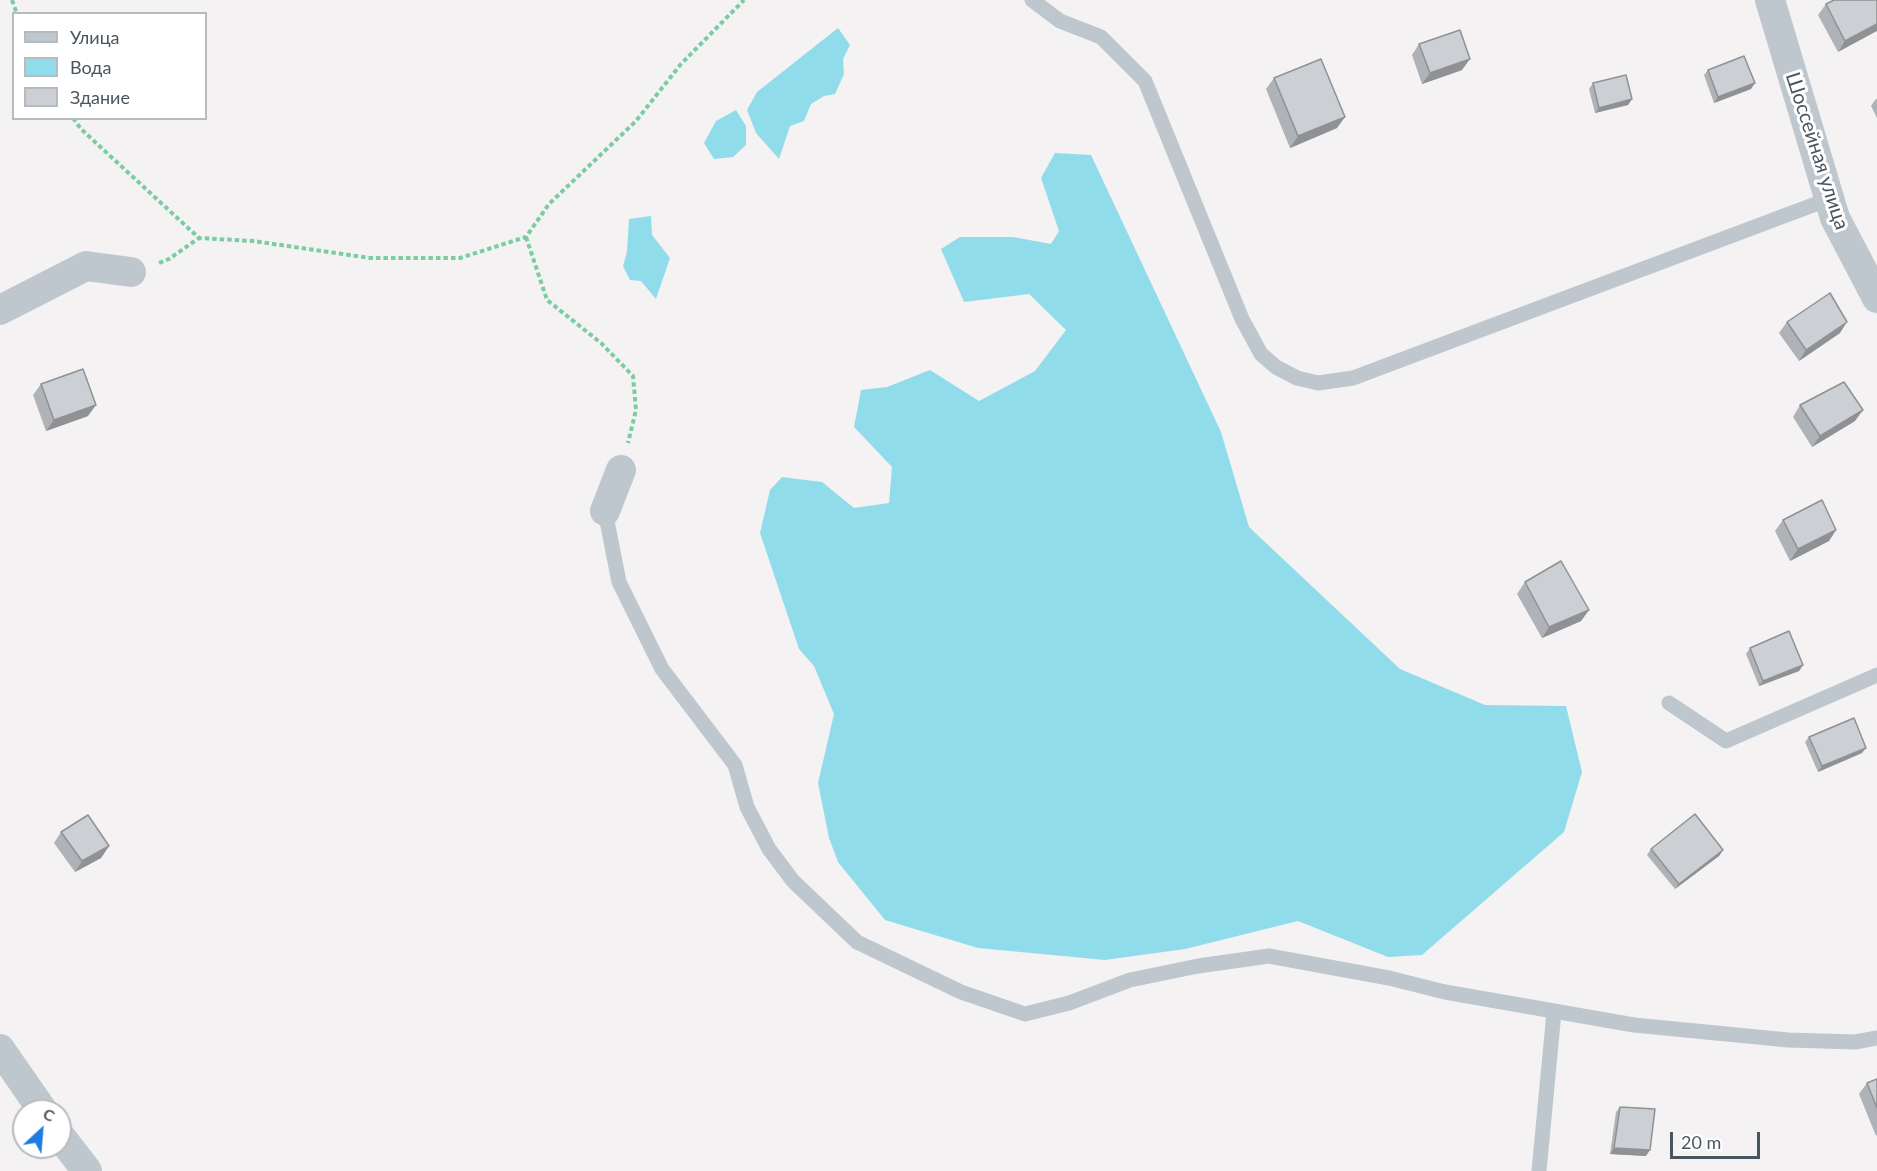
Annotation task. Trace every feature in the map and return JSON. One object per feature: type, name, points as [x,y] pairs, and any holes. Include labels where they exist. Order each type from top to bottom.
[{"type":"street","name":"Шоссейная улица","points":[[1770,0],[1835,218],[1877,298]]},
{"type":"street","points":[[0,310],[86,266],[131,272]]},
{"type":"street","points":[[605,511],[621,470]]},
{"type":"street","points":[[0,1049],[35,1099]]},
{"type":"street","points":[[72,1152],[87,1171]]},
{"type":"lane","points":[[1032,0],[1060,21],[1101,37],[1144,81],[1242,319],[1261,354],[1276,367],[1297,378],[1318,383],[1353,378],[1829,199]]},
{"type":"lane","points":[[605,511],[620,582],[662,669],[735,765],[747,807],[769,849],[793,881],[857,942],[961,992],[1024,1014],[1069,1003],[1130,980],[1198,966],[1269,956],[1554,1012],[1634,1025],[1788,1040],[1855,1042],[1877,1038]]},
{"type":"lane","points":[[1669,703],[1726,741],[1877,675]]},
{"type":"lane","points":[[1539,1171],[1554,1012]]},
{"type":"path","points":[[131,272],[170,259],[199,238],[253,240],[369,258],[460,258],[526,237],[549,204],[636,121],[681,64],[744,0]]},
{"type":"path","points":[[74,120],[81,129],[199,238]]},
{"type":"path","points":[[526,237],[547,300],[601,343],[633,376],[636,410],[621,470]]},
{"type":"water","points":[[838,28],[850,45],[843,59],[844,74],[835,94],[824,96],[811,104],[804,121],[790,126],[779,159],[756,133],[747,110],[757,92]]},
{"type":"water","points":[[736,110],[746,126],[746,145],[733,157],[714,159],[704,143],[716,121]]},
{"type":"water","points":[[1055,153],[1091,155],[1221,432],[1249,527],[1400,669],[1485,705],[1566,706],[1582,772],[1564,832],[1422,955],[1388,957],[1298,921],[1185,949],[1105,960],[978,948],[885,920],[838,862],[829,838],[818,783],[834,714],[814,666],[799,649],[760,533],[770,490],[782,477],[822,482],[854,508],[889,503],[892,467],[854,427],[861,390],[887,387],[930,370],[979,401],[1035,371],[1066,330],[1029,294],[964,302],[941,249],[960,237],[1013,237],[1051,244],[1059,231],[1041,178]]},
{"type":"water","points":[[651,216],[652,235],[670,258],[656,299],[641,281],[630,280],[623,266],[627,252],[629,219]]},
{"type":"building","points":[[1834,0],[1877,0],[1877,24],[1845,41],[1826,4]]},
{"type":"building","points":[[1460,30],[1470,59],[1430,73],[1419,44]]},
{"type":"building","points":[[1744,56],[1755,83],[1718,97],[1708,70]]},
{"type":"building","points":[[1321,59],[1345,117],[1298,136],[1274,78]]},
{"type":"building","points":[[1626,75],[1632,99],[1599,108],[1593,83]]},
{"type":"building","points":[[1830,293],[1847,322],[1806,350],[1787,322]]},
{"type":"building","points":[[83,369],[96,405],[54,420],[41,384]]},
{"type":"building","points":[[1844,382],[1863,410],[1820,436],[1800,405]]},
{"type":"building","points":[[1822,500],[1836,530],[1798,549],[1783,520]]},
{"type":"building","points":[[1561,561],[1589,610],[1549,627],[1525,582]]},
{"type":"building","points":[[1789,631],[1803,665],[1763,681],[1750,648]]},
{"type":"building","points":[[1854,718],[1866,748],[1822,766],[1809,737]]},
{"type":"building","points":[[1695,814],[1723,850],[1679,884],[1651,849]]},
{"type":"building","points":[[88,815],[109,846],[82,861],[61,832]]},
{"type":"building","points":[[1877,1079],[1877,1108],[1867,1083]]},
{"type":"building","points":[[1620,1107],[1655,1109],[1650,1150],[1614,1148]]}]
